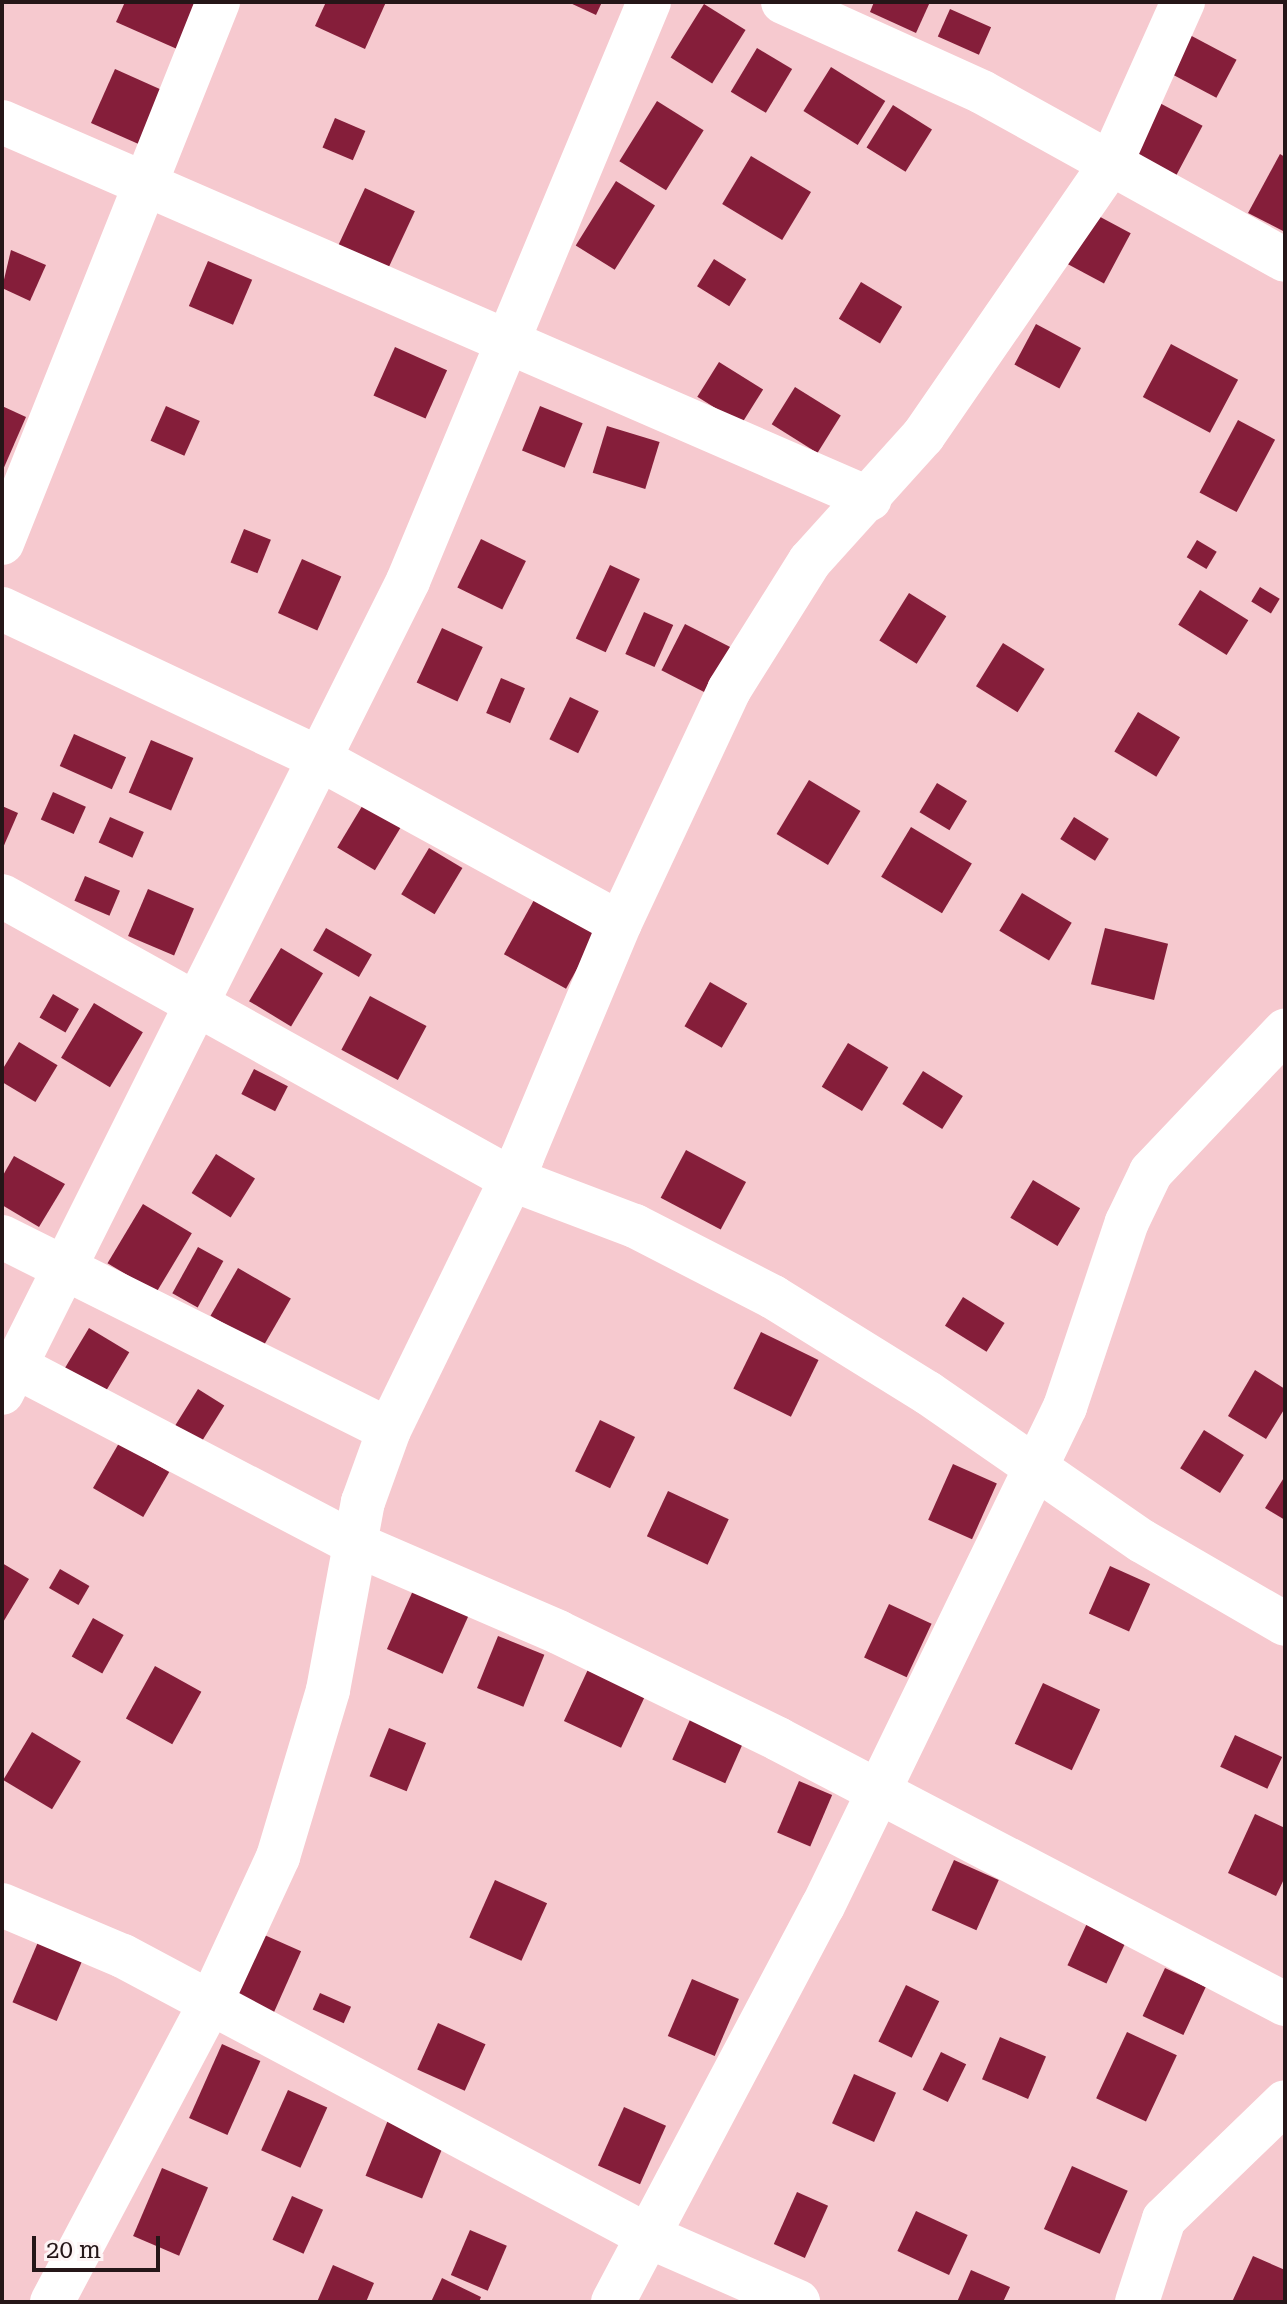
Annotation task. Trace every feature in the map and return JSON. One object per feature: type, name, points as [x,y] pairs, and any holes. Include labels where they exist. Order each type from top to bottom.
[{"type":"street","points":[[2,543],[218,2]]},
{"type":"street","points":[[649,2],[408,581],[9,1380],[355,1544],[558,1632],[879,1792],[1285,2004]]},
{"type":"street","points":[[783,2],[982,92],[1285,260]]},
{"type":"street","points":[[52,2302],[211,2002],[278,1857],[328,1690],[355,1544],[389,1430],[511,1179],[620,923],[729,690],[810,561],[870,499],[923,436],[1110,165],[1183,2]]},
{"type":"street","points":[[2,122],[145,189],[508,341],[870,499]]},
{"type":"street","points":[[2,609],[318,758],[620,923]]},
{"type":"street","points":[[2,896],[511,1179],[635,1226],[773,1297],[1036,1467],[1142,1541],[1285,1624]]},
{"type":"street","points":[[613,2302],[879,1792],[1065,1407],[1127,1222],[1151,1172],[1285,1031]]},
{"type":"street","points":[[2,1237],[389,1430]]},
{"type":"street","points":[[2,1905],[211,2002],[648,2236],[798,2302]]},
{"type":"street","points":[[1137,2302],[1164,2219],[1285,2102]]},
{"type":"building","points":[[125,2],[198,2],[177,49],[116,22]]},
{"type":"building","points":[[326,2],[386,2],[365,49],[315,26]]},
{"type":"building","points":[[568,2],[602,2],[596,15]]},
{"type":"building","points":[[874,2],[930,2],[916,33],[870,12]]},
{"type":"building","points":[[704,4],[746,30],[712,83],[671,57]]},
{"type":"building","points":[[950,9],[991,27],[979,55],[938,36]]},
{"type":"building","points":[[1188,34],[1237,60],[1216,98],[1168,72]]},
{"type":"building","points":[[757,48],[792,69],[766,113],[731,92]]},
{"type":"building","points":[[831,67],[885,101],[858,145],[803,111]]},
{"type":"building","points":[[115,69],[163,90],[139,144],[91,123]]},
{"type":"building","points":[[1154,100],[1203,126],[1174,180],[1125,154]]},
{"type":"building","points":[[657,101],[704,130],[666,190],[619,161]]},
{"type":"building","points":[[893,105],[932,129],[906,172],[867,147]]},
{"type":"building","points":[[335,118],[365,131],[353,160],[322,147]]},
{"type":"building","points":[[1280,154],[1285,157],[1285,232],[1248,213]]},
{"type":"building","points":[[751,156],[811,192],[782,240],[722,204]]},
{"type":"building","points":[[616,181],[655,205],[615,270],[576,245]]},
{"type":"building","points":[[365,188],[415,211],[387,272],[337,249]]},
{"type":"building","points":[[1091,212],[1131,233],[1104,283],[1064,262]]},
{"type":"building","points":[[11,250],[46,265],[30,301],[2,288]]},
{"type":"building","points":[[714,259],[746,279],[729,306],[697,286]]},
{"type":"building","points":[[208,261],[252,280],[233,325],[189,306]]},
{"type":"building","points":[[861,282],[902,307],[880,344],[839,319]]},
{"type":"building","points":[[1036,324],[1081,348],[1059,389],[1014,365]]},
{"type":"building","points":[[1171,344],[1238,380],[1210,433],[1143,397]]},
{"type":"building","points":[[395,347],[447,370],[426,419],[373,395]]},
{"type":"building","points":[[719,362],[763,390],[741,424],[697,397]]},
{"type":"building","points":[[795,387],[841,416],[817,453],[772,424]]},
{"type":"building","points":[[2,406],[26,417],[2,472]]},
{"type":"building","points":[[166,406],[200,421],[184,456],[151,441]]},
{"type":"building","points":[[540,406],[583,423],[565,468],[522,451]]},
{"type":"building","points":[[1238,420],[1275,440],[1237,512],[1200,492]]},
{"type":"building","points":[[607,426],[660,442],[645,489],[593,473]]},
{"type":"building","points":[[244,529],[271,540],[257,573],[231,562]]},
{"type":"building","points":[[481,539],[526,561],[502,609],[457,588]]},
{"type":"building","points":[[1197,540],[1217,552],[1206,569],[1187,557]]},
{"type":"building","points":[[302,559],[341,576],[317,630],[278,613]]},
{"type":"building","points":[[610,565],[640,579],[606,652],[576,638]]},
{"type":"building","points":[[1260,587],[1280,599],[1271,613],[1251,602]]},
{"type":"building","points":[[1200,590],[1248,620],[1227,655],[1178,625]]},
{"type":"building","points":[[909,593],[946,616],[917,664],[879,640]]},
{"type":"building","points":[[644,612],[673,625],[655,667],[625,654]]},
{"type":"building","points":[[685,624],[733,649],[710,695],[661,670]]},
{"type":"building","points":[[442,628],[483,647],[457,701],[417,682]]},
{"type":"building","points":[[1003,643],[1045,669],[1018,712],[976,686]]},
{"type":"building","points":[[501,678],[525,688],[510,723],[486,713]]},
{"type":"building","points":[[570,697],[599,711],[578,753],[549,739]]},
{"type":"building","points":[[1138,712],[1180,737],[1156,777],[1114,751]]},
{"type":"building","points":[[74,734],[126,757],[112,789],[60,766]]},
{"type":"building","points":[[151,740],[193,758],[171,810],[129,792]]},
{"type":"building","points":[[809,780],[860,811],[828,865],[777,834]]},
{"type":"building","points":[[937,783],[967,801],[949,830],[919,812]]},
{"type":"building","points":[[53,792],[86,807],[74,834],[41,819]]},
{"type":"building","points":[[364,803],[402,826],[375,870],[337,848]]},
{"type":"building","points":[[2,806],[18,813],[2,850]]},
{"type":"building","points":[[110,817],[144,832],[132,858],[99,843]]},
{"type":"building","points":[[1074,817],[1109,839],[1095,861],[1060,839]]},
{"type":"building","points":[[911,827],[972,864],[942,913],[881,877]]},
{"type":"building","points":[[429,848],[462,868],[435,914],[401,894]]},
{"type":"building","points":[[85,876],[120,891],[109,916],[74,901]]},
{"type":"building","points":[[148,889],[194,909],[174,955],[128,936]]},
{"type":"building","points":[[1022,893],[1072,923],[1049,961],[999,931]]},
{"type":"building","points":[[534,900],[596,934],[566,989],[504,954]]},
{"type":"building","points":[[326,928],[372,954],[359,977],[313,951]]},
{"type":"building","points":[[1105,928],[1168,944],[1154,1000],[1091,984]]},
{"type":"building","points":[[281,948],[323,973],[291,1026],[249,1001]]},
{"type":"building","points":[[710,982],[747,1004],[722,1048],[684,1026]]},
{"type":"building","points":[[53,994],[79,1009],[65,1032],[40,1017]]},
{"type":"building","points":[[370,996],[427,1026],[398,1080],[341,1050]]},
{"type":"building","points":[[94,1003],[143,1032],[110,1087],[61,1058]]},
{"type":"building","points":[[19,1042],[58,1065],[35,1102],[2,1082],[2,1070]]},
{"type":"building","points":[[848,1043],[888,1067],[862,1111],[822,1087]]},
{"type":"building","points":[[254,1069],[288,1086],[275,1111],[241,1094]]},
{"type":"building","points":[[923,1071],[963,1096],[942,1129],[902,1104]]},
{"type":"building","points":[[686,1150],[746,1182],[721,1230],[661,1198]]},
{"type":"building","points":[[216,1154],[255,1178],[231,1217],[192,1193]]},
{"type":"building","points":[[14,1156],[65,1184],[39,1227],[2,1205],[2,1177]]},
{"type":"building","points":[[1033,1180],[1080,1208],[1057,1246],[1010,1218]]},
{"type":"building","points":[[143,1204],[192,1233],[156,1293],[107,1263]]},
{"type":"building","points":[[198,1247],[223,1261],[198,1307],[172,1293]]},
{"type":"building","points":[[238,1268],[291,1298],[263,1346],[210,1316]]},
{"type":"building","points":[[963,1297],[1005,1323],[987,1352],[945,1326]]},
{"type":"building","points":[[89,1328],[129,1352],[103,1397],[62,1373]]},
{"type":"building","points":[[761,1332],[819,1360],[791,1417],[733,1389]]},
{"type":"building","points":[[1255,1370],[1285,1389],[1285,1408],[1266,1439],[1228,1416]]},
{"type":"building","points":[[198,1389],[224,1405],[200,1444],[174,1428]]},
{"type":"building","points":[[600,1420],[635,1437],[610,1488],[575,1471]]},
{"type":"building","points":[[1204,1430],[1244,1455],[1220,1493],[1180,1468]]},
{"type":"building","points":[[119,1443],[169,1472],[143,1517],[93,1488]]},
{"type":"building","points":[[953,1464],[997,1484],[972,1539],[928,1520]]},
{"type":"building","points":[[1285,1476],[1285,1520],[1265,1508]]},
{"type":"building","points":[[668,1491],[729,1519],[708,1565],[647,1536]]},
{"type":"building","points":[[2,1563],[29,1579],[2,1624]]},
{"type":"building","points":[[1110,1566],[1150,1584],[1129,1631],[1089,1614]]},
{"type":"building","points":[[60,1569],[89,1586],[78,1605],[49,1588]]},
{"type":"building","points":[[415,1586],[471,1611],[443,1674],[387,1649]]},
{"type":"building","points":[[889,1604],[932,1624],[907,1677],[864,1657]]},
{"type":"building","points":[[93,1618],[124,1635],[102,1673],[72,1656]]},
{"type":"building","points":[[498,1636],[544,1655],[523,1707],[477,1688]]},
{"type":"building","points":[[591,1663],[648,1690],[621,1748],[564,1721]]},
{"type":"building","points":[[155,1666],[201,1692],[172,1744],[126,1718]]},
{"type":"building","points":[[1043,1683],[1100,1710],[1072,1770],[1015,1744]]},
{"type":"building","points":[[693,1713],[746,1737],[725,1783],[672,1760]]},
{"type":"building","points":[[389,1728],[426,1743],[407,1791],[370,1776]]},
{"type":"building","points":[[32,1732],[81,1761],[52,1809],[3,1780]]},
{"type":"building","points":[[1235,1735],[1282,1757],[1267,1789],[1220,1767]]},
{"type":"building","points":[[799,1781],[832,1795],[810,1847],[777,1833]]},
{"type":"building","points":[[1255,1814],[1285,1828],[1285,1877],[1276,1896],[1228,1873]]},
{"type":"building","points":[[954,1860],[999,1880],[976,1930],[932,1910]]},
{"type":"building","points":[[495,1880],[547,1903],[521,1961],[469,1938]]},
{"type":"building","points":[[1089,1919],[1128,1937],[1106,1983],[1067,1965]]},
{"type":"building","points":[[260,1933],[301,1951],[274,2013],[233,1994]]},
{"type":"building","points":[[41,1935],[85,1954],[57,2021],[12,2002]]},
{"type":"building","points":[[1165,1968],[1206,1987],[1183,2035],[1143,2016]]},
{"type":"building","points":[[692,1979],[739,1999],[715,2056],[668,2036]]},
{"type":"building","points":[[906,1985],[939,2001],[912,2058],[878,2042]]},
{"type":"building","points":[[320,1993],[351,2007],[344,2023],[313,2009]]},
{"type":"building","points":[[438,2023],[486,2044],[465,2091],[417,2070]]},
{"type":"building","points":[[1127,2032],[1177,2055],[1146,2121],[1096,2098]]},
{"type":"building","points":[[1000,2037],[1046,2057],[1028,2099],[982,2079]]},
{"type":"building","points":[[222,2044],[260,2061],[227,2135],[189,2118]]},
{"type":"building","points":[[941,2052],[966,2064],[948,2102],[923,2090]]},
{"type":"building","points":[[854,2074],[896,2093],[874,2142],[832,2123]]},
{"type":"building","points":[[288,2090],[327,2107],[300,2168],[261,2150]]},
{"type":"building","points":[[624,2107],[666,2126],[640,2184],[598,2165]]},
{"type":"building","points":[[388,2120],[445,2143],[422,2198],[366,2176]]},
{"type":"building","points":[[1072,2166],[1128,2191],[1100,2254],[1044,2229]]},
{"type":"building","points":[[162,2168],[208,2188],[179,2256],[133,2236]]},
{"type":"building","points":[[797,2192],[828,2206],[805,2258],[774,2244]]},
{"type":"building","points":[[292,2196],[323,2210],[304,2254],[272,2240]]},
{"type":"building","points":[[916,2211],[968,2235],[949,2275],[897,2251]]},
{"type":"building","points":[[470,2230],[507,2246],[488,2291],[451,2275]]},
{"type":"building","points":[[1253,2256],[1285,2270],[1283,2302],[1232,2302]]},
{"type":"building","points":[[333,2265],[374,2283],[366,2302],[317,2302]]},
{"type":"building","points":[[971,2270],[1010,2287],[1003,2302],[957,2302]]},
{"type":"building","points":[[442,2278],[481,2297],[479,2302],[431,2302]]}]
